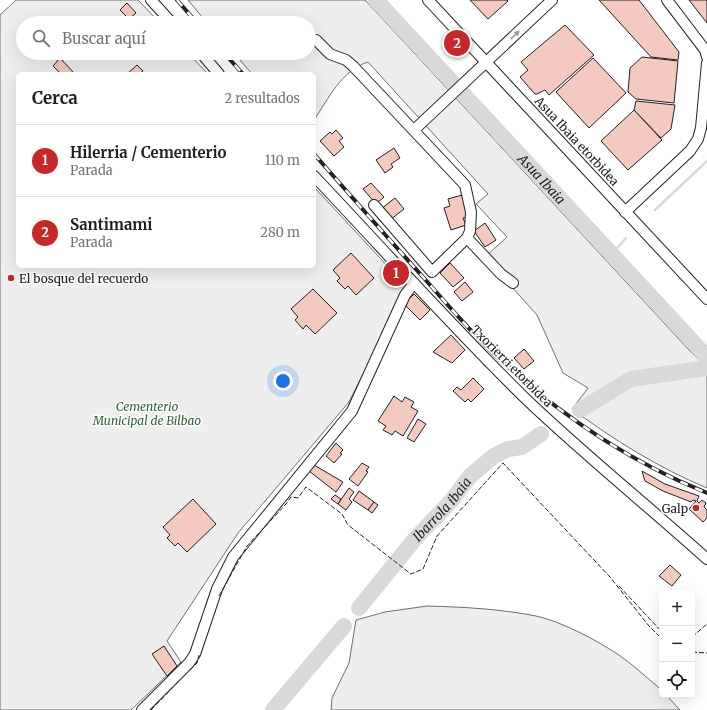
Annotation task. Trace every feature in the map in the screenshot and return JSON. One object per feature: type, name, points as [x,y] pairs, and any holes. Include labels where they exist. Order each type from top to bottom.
[{"type":"street","points":[[151,0],[166,16]]},
{"type":"street","name":"Asua Ibaia etorbidea","points":[[428,0],[707,298]]},
{"type":"street","points":[[414,130],[552,0]]},
{"type":"street","points":[[668,0],[705,50],[707,57]]},
{"type":"street","points":[[316,40],[330,54],[346,60],[353,66],[465,185],[471,212],[470,231],[467,238],[432,272],[374,205]]},
{"type":"street","points":[[207,60],[218,72]]},
{"type":"street","points":[[625,212],[690,151],[698,139],[707,63]]},
{"type":"street","name":"Txorierri etorbidea","points":[[316,178],[488,360],[554,425],[707,559]]},
{"type":"street","points":[[467,238],[501,274],[513,283]]},
{"type":"street","points":[[142,710],[189,664],[195,654],[217,589],[233,557],[352,411],[405,295],[414,283]]},
{"type":"green space","name":"Cementerio Municipal de Bilbao","points":[[16,0],[138,0],[153,16],[16,16],[16,60],[195,60],[206,72],[16,72],[16,268],[316,268],[316,189],[407,287],[349,402],[238,533],[167,641],[181,662],[131,710],[0,710],[0,15]]},
{"type":"green space","points":[[188,0],[365,0],[689,350],[707,367],[707,488],[672,472],[637,453],[572,409],[588,388],[563,373],[537,315],[485,257],[507,237],[476,204],[488,194],[368,62],[350,72],[336,86],[316,117],[316,72],[250,72],[240,60],[316,60],[316,16],[201,16]]},
{"type":"green space","points":[[427,606],[496,610],[546,619],[568,627],[600,643],[619,655],[659,688],[659,698],[669,698],[680,710],[331,710],[332,698],[349,663],[356,620],[385,612]]},
{"type":"building","points":[[470,0],[507,0],[508,1],[488,19]]},
{"type":"building","points":[[599,0],[639,0],[679,52],[678,60],[651,57]]},
{"type":"building","points":[[689,0],[707,0],[707,23]]},
{"type":"building","points":[[127,3],[136,13],[132,16],[126,16],[120,10]]},
{"type":"building","points":[[565,25],[594,55],[549,95],[545,90],[535,94],[520,77],[528,70],[521,62]]},
{"type":"building","points":[[642,57],[678,61],[674,103],[636,99],[628,92],[630,68]]},
{"type":"building","points":[[593,58],[626,93],[589,128],[556,92]]},
{"type":"building","points":[[58,60],[62,60],[73,72],[59,72],[53,66]]},
{"type":"building","points":[[137,65],[143,71],[142,72],[129,72]]},
{"type":"building","points":[[636,101],[675,105],[671,129],[661,138],[634,110]]},
{"type":"building","points":[[634,110],[662,140],[628,170],[601,141]]},
{"type":"building","points":[[336,130],[343,138],[339,141],[344,147],[334,156],[320,141],[330,132],[332,134]]},
{"type":"building","points":[[394,148],[400,158],[391,164],[393,167],[385,173],[376,160]]},
{"type":"building","points":[[371,183],[384,197],[376,204],[363,189]]},
{"type":"building","points":[[462,195],[469,217],[463,218],[466,225],[451,230],[444,208],[450,206],[448,199]]},
{"type":"building","points":[[395,198],[404,209],[390,220],[381,209]]},
{"type":"building","points":[[485,223],[496,240],[485,247],[474,231]]},
{"type":"building","points":[[351,253],[374,278],[356,295],[348,286],[345,289],[337,281],[340,278],[333,270]]},
{"type":"building","points":[[450,263],[464,278],[453,287],[440,273]]},
{"type":"building","points":[[465,282],[473,292],[462,301],[454,292]]},
{"type":"building","points":[[313,289],[337,313],[315,334],[306,325],[303,329],[295,320],[298,317],[291,309]]},
{"type":"building","points":[[414,294],[430,310],[420,320],[404,304]]},
{"type":"building","points":[[451,335],[465,350],[452,363],[433,352]]},
{"type":"building","points":[[524,349],[534,361],[524,369],[514,358]]},
{"type":"building","points":[[473,378],[484,389],[471,402],[468,399],[465,402],[453,391],[457,387],[461,390]]},
{"type":"building","points":[[394,396],[402,402],[405,397],[414,402],[411,407],[418,411],[403,436],[395,431],[392,435],[383,430],[386,426],[378,421]]},
{"type":"building","points":[[418,419],[426,424],[414,442],[407,438]]},
{"type":"building","points":[[336,443],[343,450],[340,453],[342,454],[334,463],[326,456]]},
{"type":"building","points":[[362,463],[369,467],[366,471],[368,472],[358,486],[349,479]]},
{"type":"building","points":[[314,465],[343,482],[336,492],[309,471]]},
{"type":"building","points":[[642,471],[665,484],[699,496],[697,501],[699,503],[702,500],[706,503],[704,507],[707,510],[707,518],[703,522],[689,509],[696,501],[693,500],[691,502],[663,491],[645,481]]},
{"type":"building","points":[[349,488],[354,492],[349,499],[352,502],[346,510],[338,504]]},
{"type":"building","points":[[359,491],[374,502],[368,510],[353,500]]},
{"type":"building","points":[[335,495],[341,499],[338,504],[331,499]]},
{"type":"building","points":[[193,499],[216,524],[187,552],[178,543],[175,546],[167,538],[170,535],[163,527]]},
{"type":"building","points":[[374,502],[378,505],[372,513],[368,510]]},
{"type":"building","points":[[670,565],[681,575],[672,586],[659,576]]},
{"type":"building","points":[[164,646],[177,666],[167,676],[152,654]]},
{"type":"waterway","name":"Asua Ibaia","points":[[376,0],[707,357]]},
{"type":"waterway","points":[[655,210],[707,161]]},
{"type":"waterway","points":[[612,254],[626,238]]},
{"type":"waterway","name":"Ibarrola ibaia","points":[[580,410],[631,379],[707,368]]},
{"type":"waterway","name":"Ibarrola ibaia","points":[[359,608],[414,540],[452,500],[470,476],[494,456],[508,449],[522,447],[541,434]]},
{"type":"waterway","name":"Ibarrola ibaia","points":[[273,710],[344,626]]},
{"type":"railway","points":[[177,0],[191,16]]},
{"type":"railway","points":[[230,60],[241,72]]},
{"type":"railway","points":[[316,156],[467,326],[495,355],[543,397],[568,416],[622,451],[649,466],[707,493]]},
{"type":"fence","points":[[219,596],[247,546],[291,497],[298,498],[306,487],[342,514],[348,525],[411,574],[423,569],[437,536],[503,463],[610,577],[649,626],[659,636]]},
{"type":"fence","points":[[619,586],[659,629]]},
{"type":"fence","points":[[695,634],[707,624]]},
{"type":"fence","points":[[695,652],[707,653]]},
{"type":"fence","points":[[190,670],[197,663],[199,655]]},
{"type":"fence","points":[[151,710],[180,680]]},
{"type":"place","name":"Santimami","points":[[457,43]]},
{"type":"place","name":"Hilerria / Cementerio","points":[[396,273]]},
{"type":"place","name":"El bosque del recuerdo","points":[[11,278]]},
{"type":"place","name":"Galp","points":[[696,508]]}]
